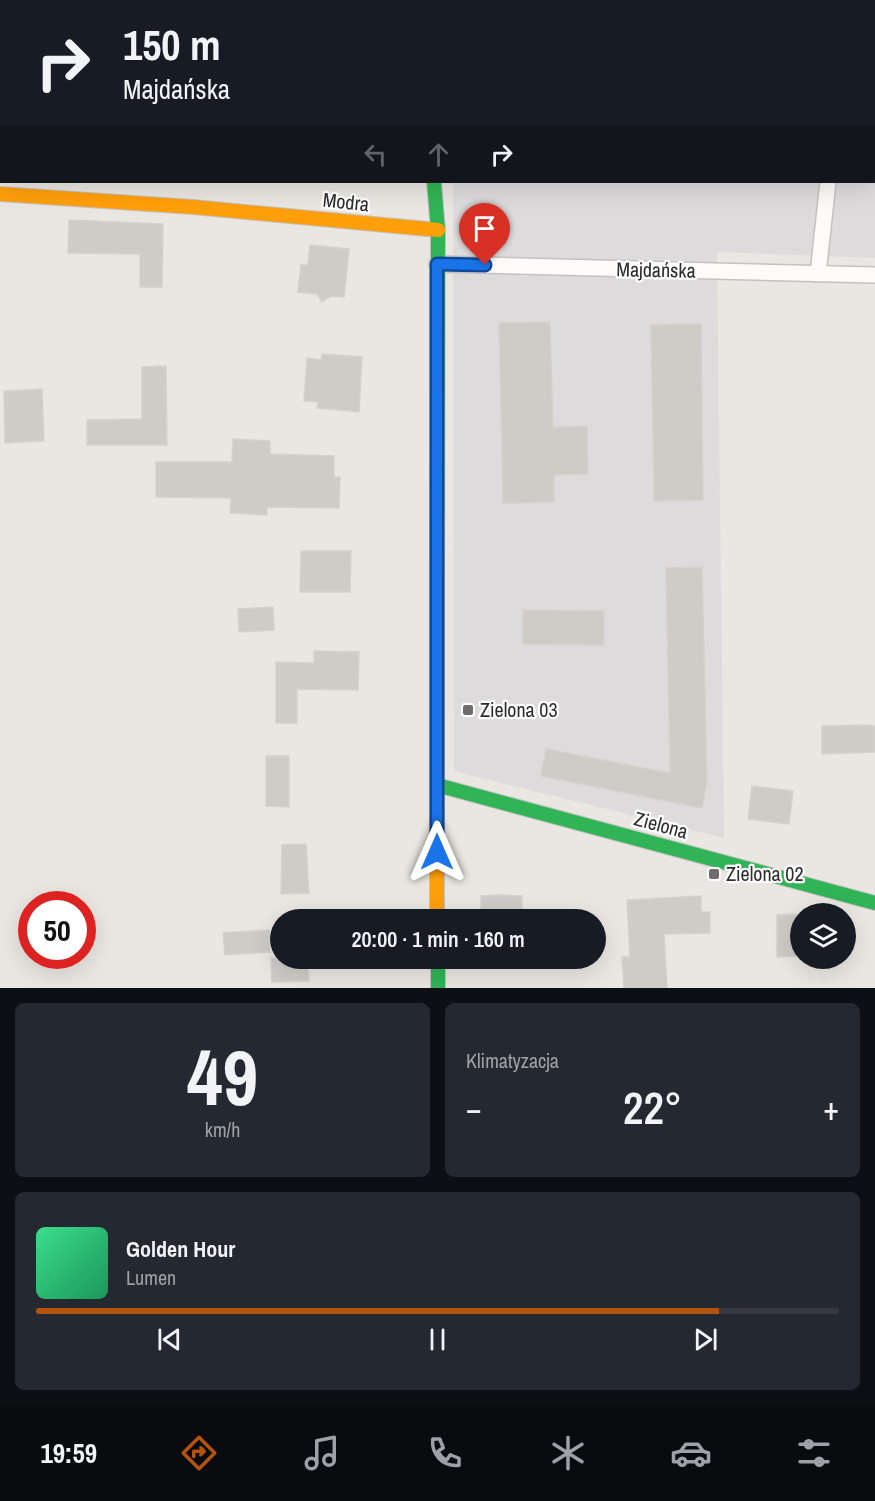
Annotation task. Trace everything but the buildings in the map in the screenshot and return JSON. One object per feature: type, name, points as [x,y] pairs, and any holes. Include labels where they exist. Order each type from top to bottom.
[{"type":"street","points":[[434,183],[438,231],[438,909]]},
{"type":"street","name":"Modra","points":[[0,194],[193,207],[438,231]]},
{"type":"street","name":"Zielona","points":[[437,785],[875,903]]},
{"type":"street","points":[[438,969],[438,988]]},
{"type":"lane","points":[[818,274],[828,183]]},
{"type":"lane","name":"Majdańska","points":[[437,264],[875,275]]},
{"type":"shaded area","points":[[453,183],[875,183],[875,258],[717,252],[724,838],[454,771]]},
{"type":"traffic: fast","points":[[434,183],[438,230],[437,581]]},
{"type":"traffic: fast","points":[[437,785],[875,903]]},
{"type":"traffic: fast","points":[[438,969],[438,988]]},
{"type":"traffic: slow","points":[[0,194],[193,207],[438,230]]},
{"type":"traffic: slow","points":[[437,581],[437,909]]},
{"type":"place","name":"Zielona 03","points":[[468,710]]},
{"type":"place","name":"Zielona 02","points":[[714,874]]},
{"type":"route","points":[[437,852],[437,264],[485,265]]}]
